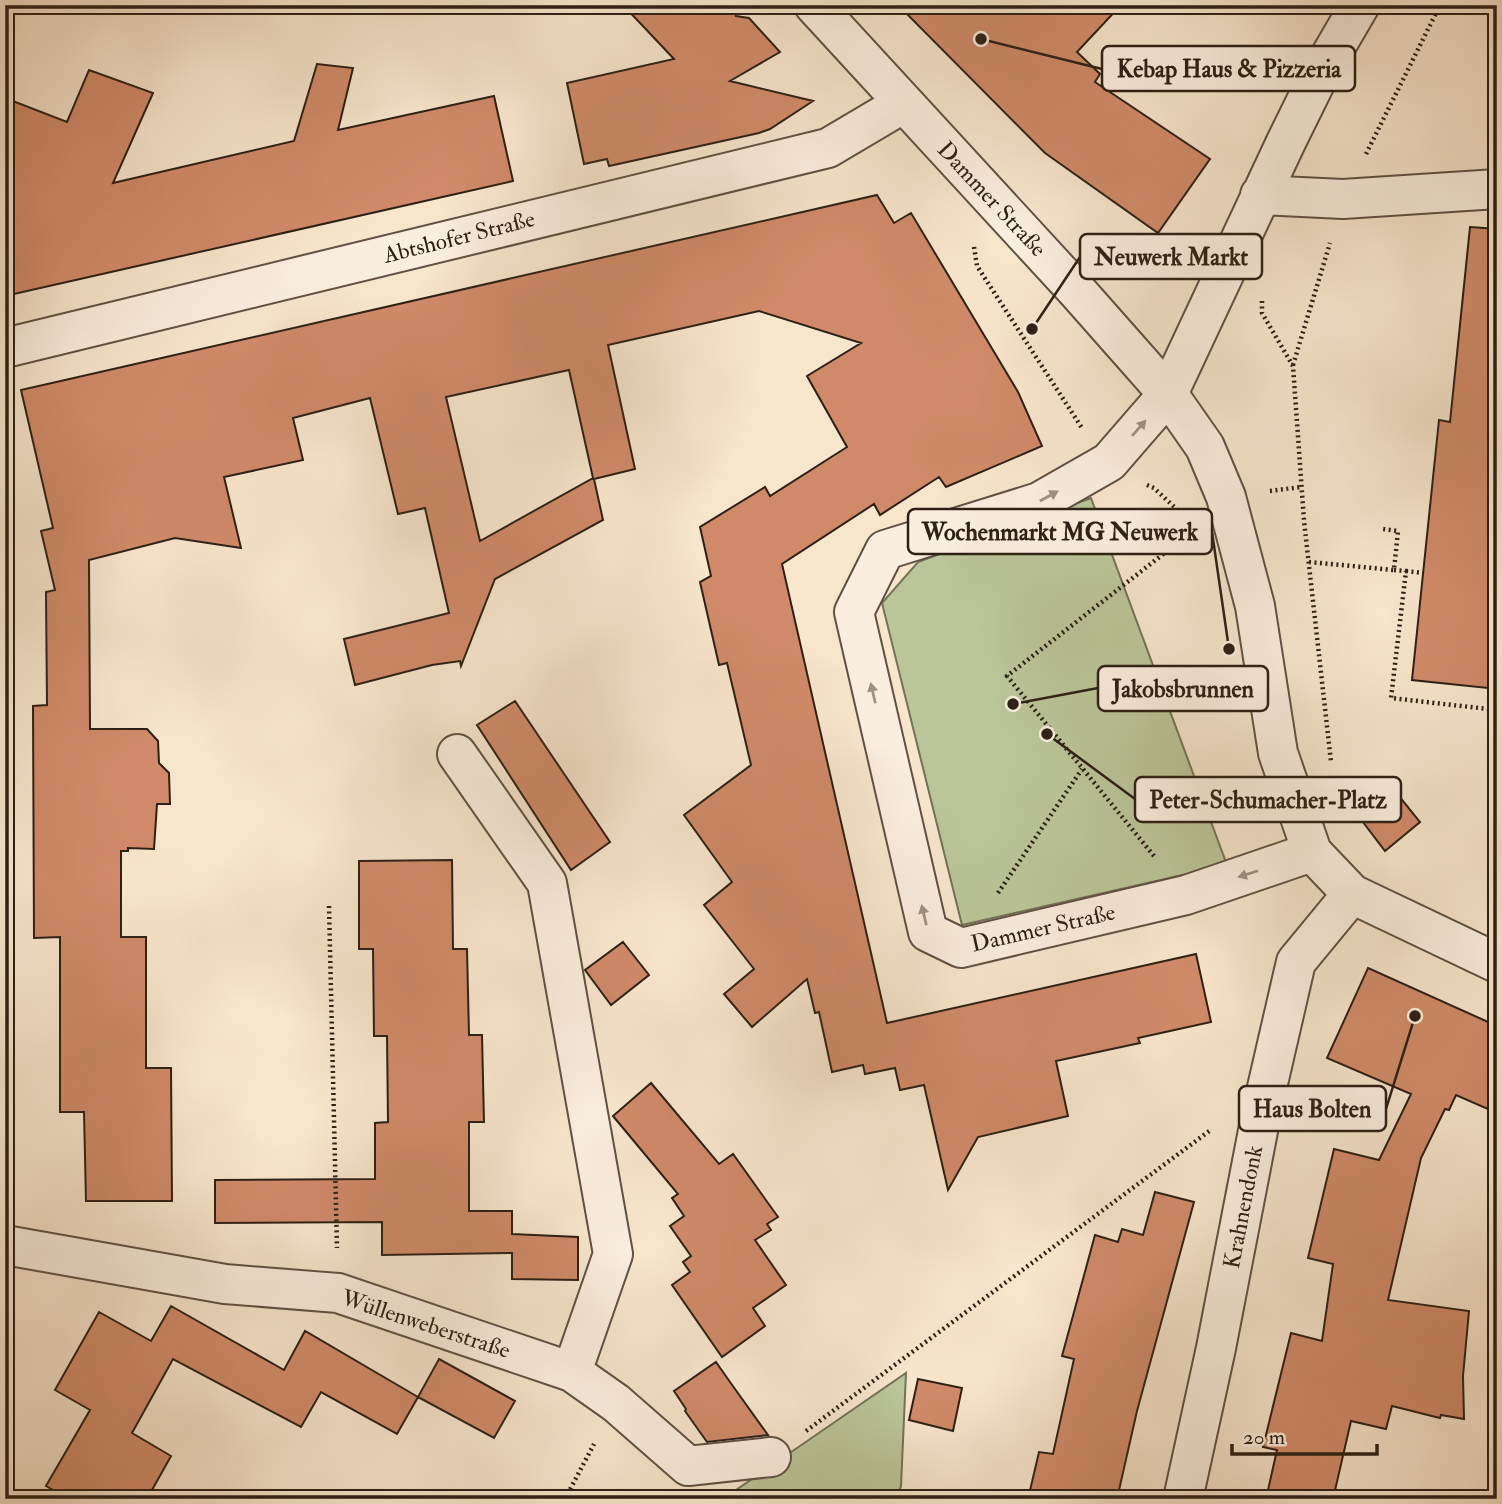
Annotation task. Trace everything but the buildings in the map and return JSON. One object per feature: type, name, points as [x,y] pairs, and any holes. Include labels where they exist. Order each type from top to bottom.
[{"type":"street","name":"Dammer Straße","points":[[814,5],[1077,291],[1168,394],[1205,447],[1226,497],[1255,606],[1278,753],[1312,852],[1186,895],[961,948],[928,932],[854,612],[885,550],[1039,502],[1109,462],[1168,394]]},
{"type":"street","points":[[1168,394],[1318,77],[1360,5]]},
{"type":"street","name":"Abtshofer Straße","points":[[5,348],[828,148],[904,103]]},
{"type":"street","points":[[1260,195],[1343,199],[1497,189]]},
{"type":"street","points":[[457,754],[547,883],[613,1255],[572,1372]]},
{"type":"street","points":[[1312,852],[1352,894],[1497,963]]},
{"type":"street","name":"Krahnendonk","points":[[1183,1499],[1216,1348],[1263,1105],[1296,962],[1352,894]]},
{"type":"street","name":"Wüllenweberstraße","points":[[5,1245],[225,1284],[338,1293],[572,1372],[616,1403],[688,1466],[771,1457]]},
{"type":"path","points":[[972,235],[977,266],[1095,447],[1132,480],[1154,488],[1187,520]]},
{"type":"path","points":[[1262,299],[1262,313],[1293,366],[1309,562],[1332,769]]},
{"type":"path","points":[[1186,895],[1007,676],[1196,528]]},
{"type":"path","points":[[1383,529],[1398,531],[1394,570]]},
{"type":"path","points":[[1309,562],[1423,573]]},
{"type":"path","points":[[1406,571],[1391,698],[1497,710]]},
{"type":"path","points":[[961,948],[1082,769]]},
{"type":"path","points":[[329,906],[338,1293]]},
{"type":"path","points":[[771,1457],[1218,1125],[1263,1105]]},
{"type":"path","points":[[565,1499],[616,1403]]},
{"type":"green space","points":[[1091,498],[1227,865],[962,925],[882,603],[918,562]]},
{"type":"green space","points":[[906,1373],[901,1486],[897,1499],[723,1499]]},
{"type":"place","name":"Kebap Haus & Pizzeria","points":[[981,39]]},
{"type":"place","name":"Neuwerk Markt","points":[[1032,329]]},
{"type":"place","name":"Wochenmarkt MG Neuwerk","points":[[1229,649]]},
{"type":"place","name":"Jakobsbrunnen","points":[[1013,704]]},
{"type":"place","name":"Peter-Schumacher-Platz","points":[[1047,734]]},
{"type":"place","name":"Haus Bolten","points":[[1415,1016]]}]
